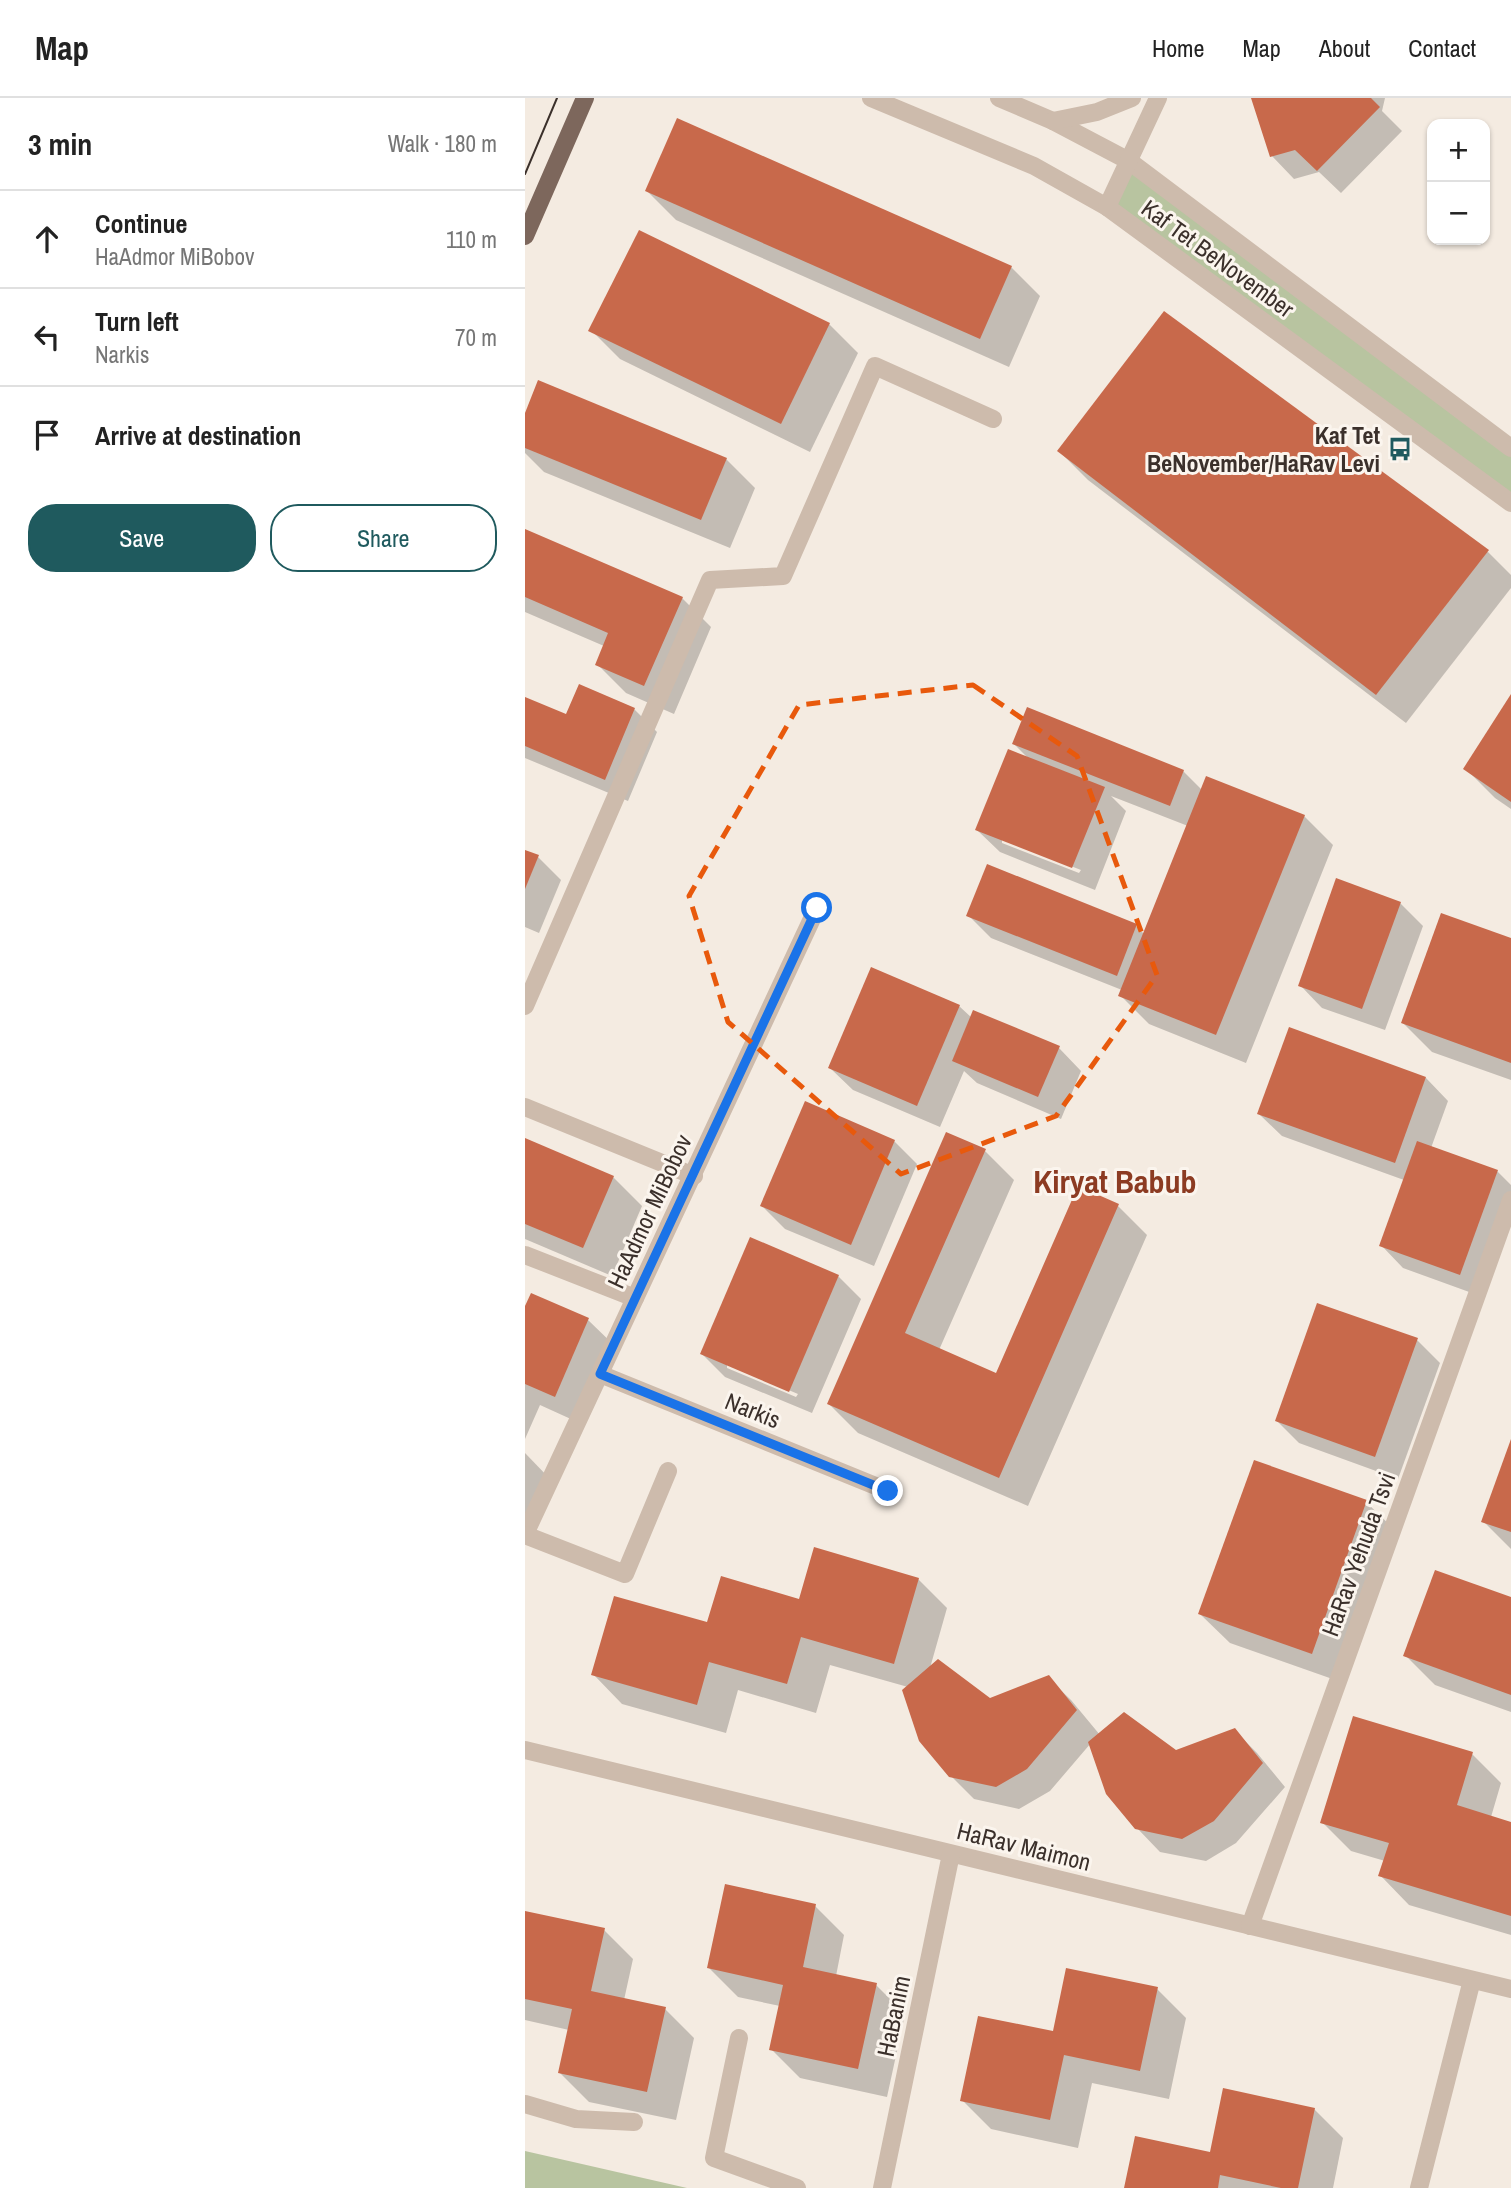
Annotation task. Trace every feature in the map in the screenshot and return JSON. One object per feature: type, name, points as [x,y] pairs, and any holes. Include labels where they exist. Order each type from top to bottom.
[{"type":"main road","points":[[525,236],[585,98]]},
{"type":"street","name":"Kaf Tet BeNovember","points":[[871,98],[1034,166],[1107,207],[1511,503]]},
{"type":"street","name":"Kaf Tet BeNovember","points":[[999,98],[1053,121],[1129,161],[1511,448]]},
{"type":"street","points":[[1053,121],[1097,112],[1132,98]]},
{"type":"street","points":[[1107,207],[1158,98]]},
{"type":"street","points":[[525,1006],[710,580],[783,576],[875,366],[993,419]]},
{"type":"street","name":"HaAdmor MiBobov","points":[[525,1535],[817,908]]},
{"type":"street","points":[[525,1107],[694,1175]]},
{"type":"street","name":"HaRav Yehuda Tsvi","points":[[1250,1926],[1511,1200]]},
{"type":"street","points":[[525,1255],[635,1298]]},
{"type":"street","name":"Narkis","points":[[600,1374],[888,1491]]},
{"type":"street","points":[[525,1535],[625,1574],[668,1471]]},
{"type":"street","name":"HaRav Maimon","points":[[525,1750],[1511,1989]]},
{"type":"street","name":"HaBanim","points":[[882,2188],[951,1854]]},
{"type":"street","points":[[1419,2188],[1472,1980]]},
{"type":"street","points":[[739,2038],[714,2158],[797,2188]]},
{"type":"street","points":[[525,2104],[576,2119],[635,2122]]},
{"type":"highlighted area","points":[[973,685],[1077,756],[1157,975],[1056,1116],[901,1174],[728,1022],[689,896],[799,705]]},
{"type":"green space","points":[[1129,161],[1511,448],[1511,503],[1107,207]]},
{"type":"green space","points":[[525,2151],[687,2188],[525,2188]]},
{"type":"building","points":[[1251,98],[1371,98],[1380,107],[1317,171],[1295,150],[1270,157]]},
{"type":"building","points":[[677,118],[1012,266],[980,339],[645,191]]},
{"type":"building","points":[[639,230],[830,323],[781,424],[588,331]]},
{"type":"building","points":[[1164,311],[1489,550],[1376,695],[1057,451]]},
{"type":"building","points":[[538,380],[727,458],[701,520],[525,448],[525,413]]},
{"type":"building","points":[[525,529],[683,597],[644,686],[595,665],[608,633],[525,597]]},
{"type":"building","points":[[579,684],[635,708],[605,780],[525,746],[525,697],[566,714]]},
{"type":"building","points":[[1511,694],[1511,802],[1463,769]]},
{"type":"building","points":[[1027,707],[1184,770],[1170,806],[1012,744]]},
{"type":"building","points":[[1008,749],[1105,787],[1072,868],[975,830]]},
{"type":"building","points":[[1206,776],[1305,815],[1216,1035],[1118,996]]},
{"type":"building","points":[[525,850],[539,855],[525,889]]},
{"type":"building","points":[[987,864],[1137,924],[1117,976],[966,916]]},
{"type":"building","points":[[1336,878],[1401,902],[1362,1009],[1298,986]]},
{"type":"building","points":[[1441,913],[1511,938],[1511,1063],[1401,1023]]},
{"type":"building","points":[[871,967],[960,1005],[917,1106],[828,1068]]},
{"type":"building","points":[[973,1010],[1060,1046],[1038,1097],[952,1061]]},
{"type":"building","points":[[1289,1027],[1426,1077],[1395,1163],[1257,1114]]},
{"type":"building","points":[[805,1101],[895,1140],[851,1245],[760,1206]]},
{"type":"building","points":[[946,1132],[986,1149],[905,1333],[996,1373],[1078,1186],[1119,1204],[999,1478],[827,1404]]},
{"type":"building","points":[[525,1138],[614,1176],[583,1248],[525,1224]]},
{"type":"building","points":[[1417,1141],[1498,1170],[1460,1275],[1379,1246]]},
{"type":"building","points":[[750,1237],[839,1275],[789,1392],[700,1354]]},
{"type":"building","points":[[531,1293],[589,1318],[555,1397],[525,1384],[525,1306]]},
{"type":"building","points":[[1317,1303],[1418,1338],[1375,1457],[1275,1421]]},
{"type":"building","points":[[1511,1439],[1511,1532],[1481,1522]]},
{"type":"building","points":[[1254,1460],[1367,1500],[1312,1654],[1198,1614]]},
{"type":"building","points":[[814,1547],[919,1578],[894,1664],[801,1637],[787,1684],[709,1662],[697,1705],[591,1675],[614,1596],[707,1622],[721,1576],[799,1599]]},
{"type":"building","points":[[1435,1570],[1511,1597],[1511,1695],[1403,1656]]},
{"type":"building","points":[[938,1659],[990,1698],[1049,1675],[1077,1710],[1027,1769],[996,1787],[949,1777],[919,1741],[902,1690]]},
{"type":"building","points":[[1124,1712],[1176,1750],[1235,1728],[1263,1763],[1214,1821],[1182,1839],[1135,1829],[1106,1794],[1088,1742]]},
{"type":"building","points":[[1353,1716],[1473,1752],[1457,1805],[1511,1822],[1511,1916],[1378,1876],[1389,1843],[1320,1823]]},
{"type":"building","points":[[725,1884],[816,1904],[803,1967],[877,1983],[858,2069],[769,2050],[783,1985],[707,1968]]},
{"type":"building","points":[[525,1911],[605,1928],[591,1991],[666,2007],[647,2092],[558,2073],[572,2009],[525,1999]]},
{"type":"building","points":[[1066,1968],[1158,1987],[1140,2071],[1064,2055],[1050,2120],[960,2101],[978,2016],[1053,2031]]},
{"type":"building","points":[[1223,2088],[1315,2108],[1298,2188],[1281,2188],[1220,2175],[1218,2188],[1124,2188],[1135,2136],[1210,2152]]},
{"type":"tram line","points":[[525,174],[557,98]]},
{"type":"place","name":"Kaf Tet BeNovember/HaRav Levi","points":[[1400,449]]},
{"type":"district","name":"Kiryat Babub","points":[[1115,1181]]},
{"type":"route","points":[[817,908],[600,1374],[888,1491]]}]
